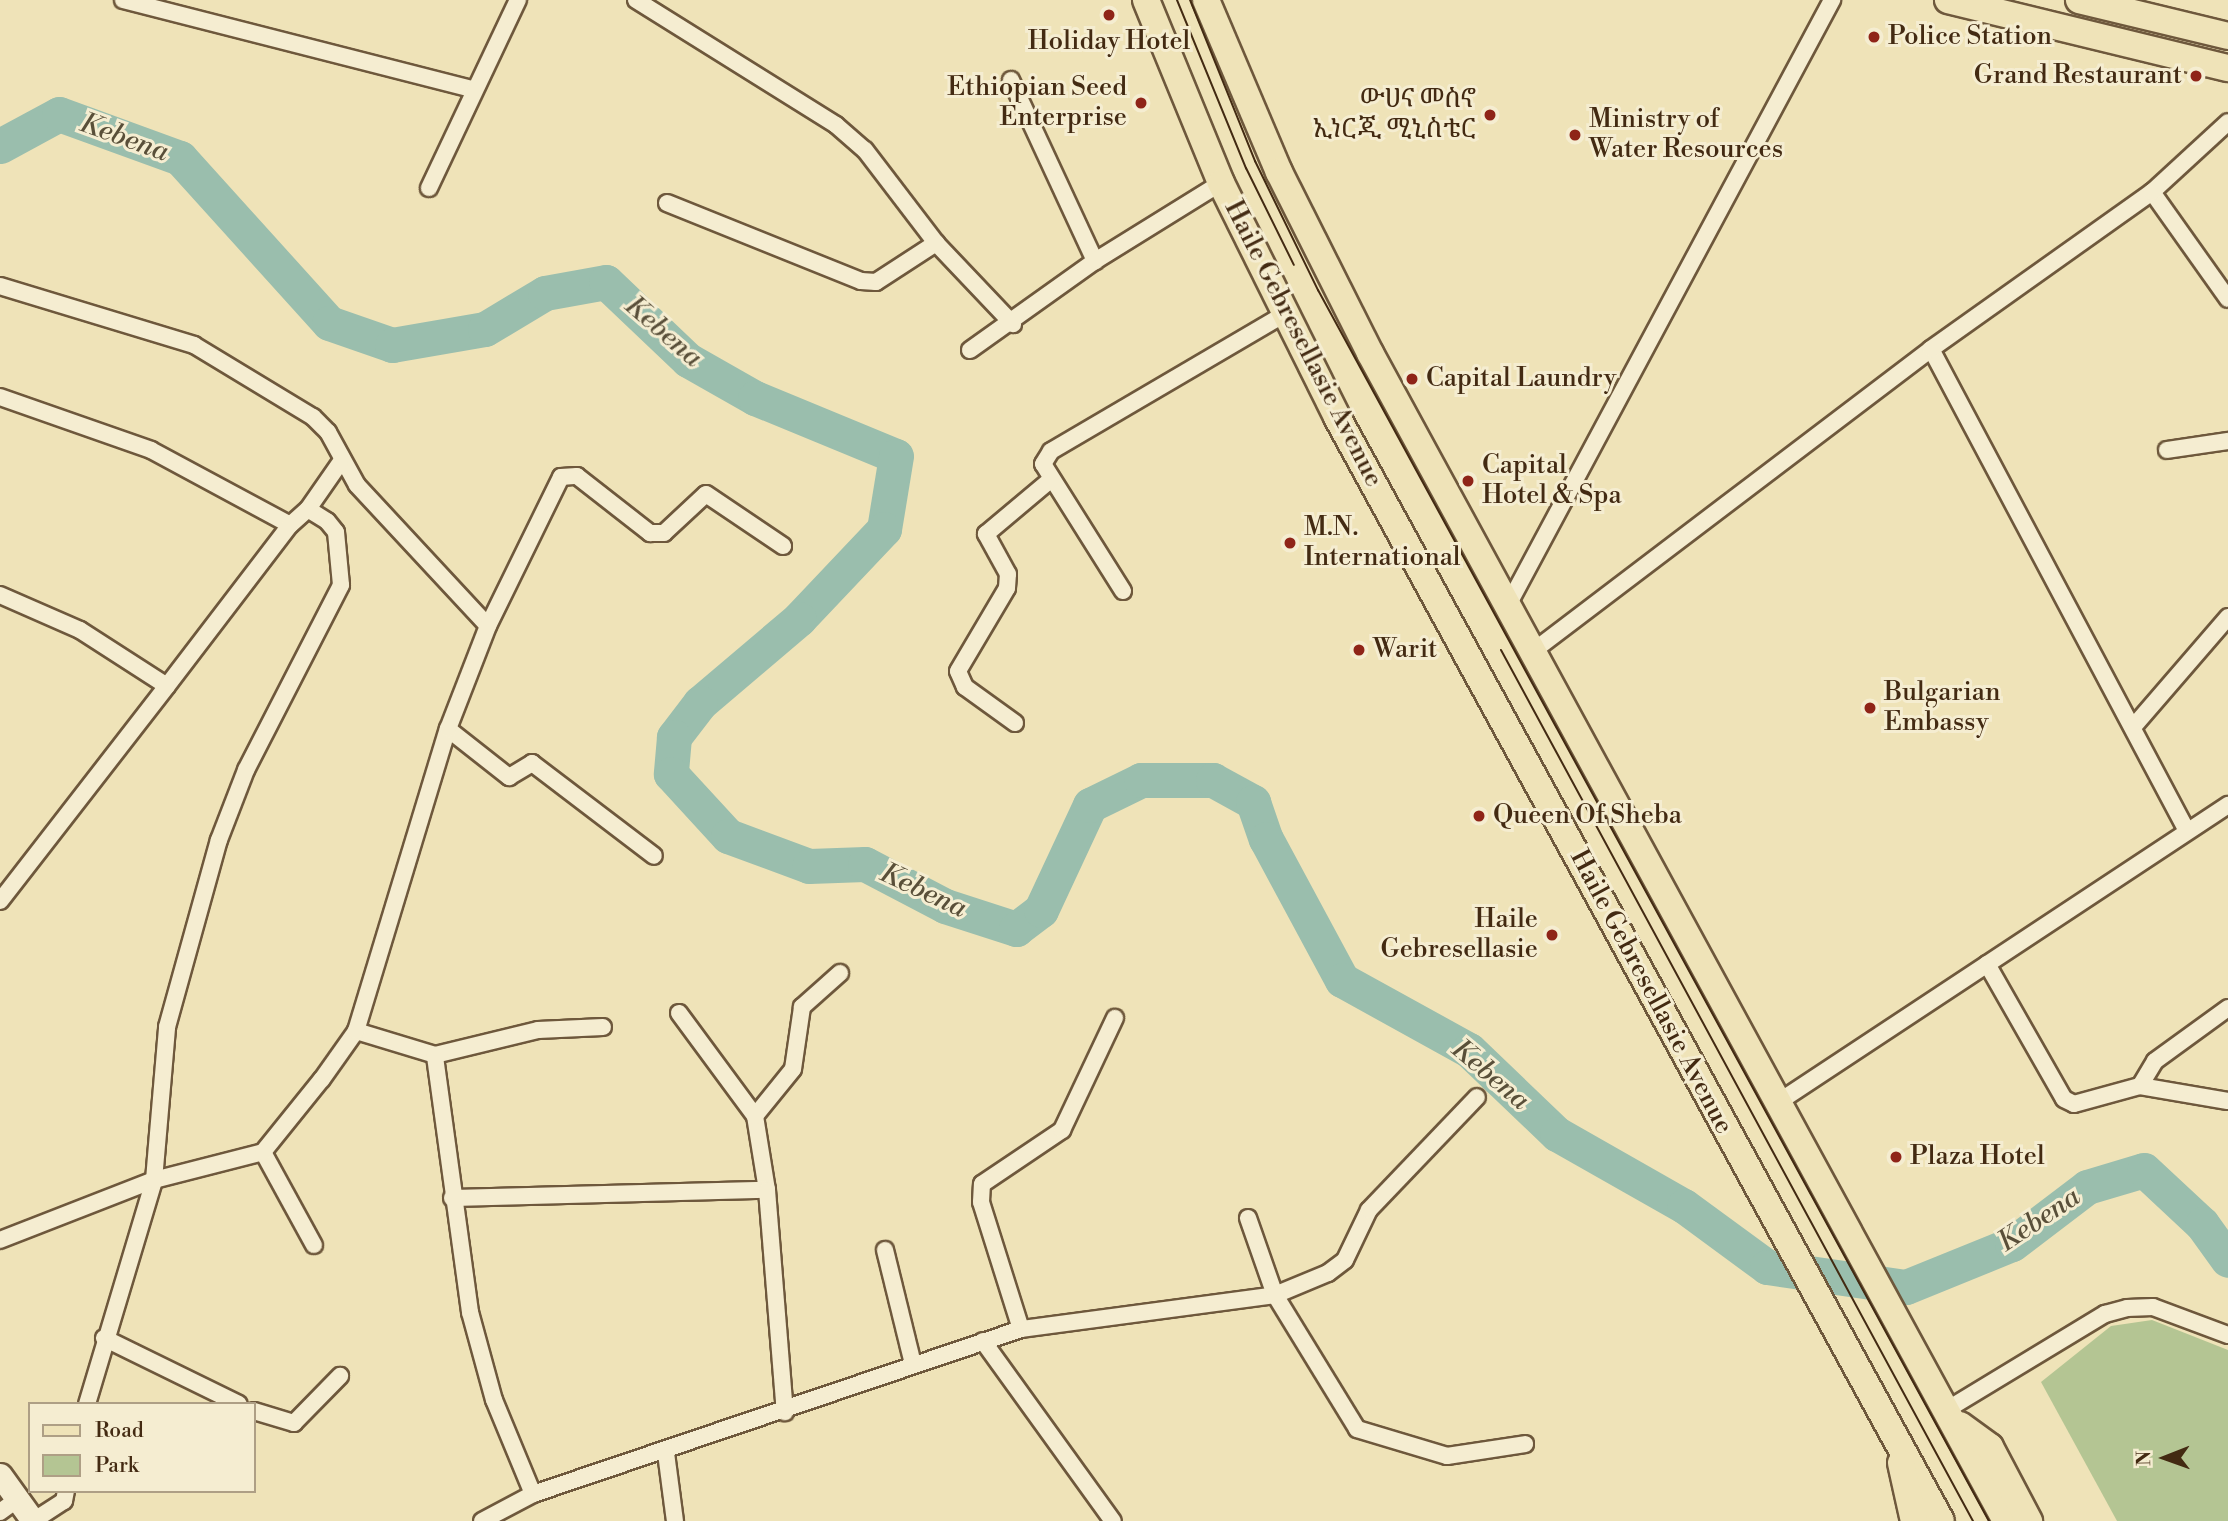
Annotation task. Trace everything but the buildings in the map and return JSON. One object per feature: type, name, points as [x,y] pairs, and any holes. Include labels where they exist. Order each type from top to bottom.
[{"type":"main road","name":"Haile Gebresellasie Avenue","points":[[1146,0],[1221,183],[1286,313],[1842,1341],[1900,1455],[1941,1521]]},
{"type":"main road","points":[[1948,0],[2228,68]]},
{"type":"main road","points":[[2079,0],[2165,23],[2228,36]]},
{"type":"main road","name":"Haile Gebresellasie Avenue","points":[[1207,1],[1285,184],[1507,607],[1777,1102],[1905,1328],[2006,1521]]},
{"type":"main road","points":[[2158,53],[2165,23]]},
{"type":"main road","points":[[1951,1415],[1990,1447],[2029,1521]]},
{"type":"main road","name":"Haile Gebresellasie Avenue","points":[[1900,1455],[1914,1521]]},
{"type":"main road","points":[[0,1475],[9,1506],[33,1521]]},
{"type":"street","points":[[123,0],[473,89]]},
{"type":"street","points":[[429,188],[473,89],[518,0]]},
{"type":"street","points":[[636,0],[836,125],[865,150],[936,243],[1013,324]]},
{"type":"street","points":[[1507,607],[1832,0]]},
{"type":"street","points":[[1011,80],[1095,261]]},
{"type":"street","points":[[1532,652],[1931,349],[2152,192],[2228,122]]},
{"type":"street","points":[[970,350],[1013,324],[1095,261],[1221,183]]},
{"type":"street","points":[[2152,192],[2228,299]]},
{"type":"street","points":[[667,203],[861,281],[876,282],[936,243]]},
{"type":"street","points":[[0,286],[206,350],[313,417],[328,432],[340,463],[488,626]]},
{"type":"street","points":[[1123,591],[1048,482],[1042,464],[1051,451],[1286,313]]},
{"type":"street","points":[[1931,349],[2134,726],[2186,829]]},
{"type":"street","points":[[0,397],[151,450],[289,525]]},
{"type":"street","points":[[2167,450],[2228,441]]},
{"type":"street","points":[[0,901],[289,525],[308,509],[340,463]]},
{"type":"street","points":[[0,1240],[154,1180],[263,1152],[356,1031],[448,729],[488,626],[555,483],[567,475],[650,533],[664,533],[706,494],[783,546]]},
{"type":"street","points":[[1015,723],[965,687],[958,671],[1007,588],[1008,575],[986,534],[1048,482]]},
{"type":"street","points":[[88,1402],[104,1338],[154,1180],[167,1027],[219,840],[246,770],[341,585],[336,532],[308,509]]},
{"type":"street","points":[[0,595],[80,630],[167,686]]},
{"type":"street","points":[[2134,726],[2228,617]]},
{"type":"street","points":[[448,729],[509,777],[532,764],[654,856]]},
{"type":"street","points":[[1777,1102],[2186,829],[2228,804]]},
{"type":"street","points":[[1987,964],[2064,1099],[2074,1104],[2140,1086],[2228,1101]]},
{"type":"street","points":[[755,1116],[793,1069],[802,1007],[840,973]]},
{"type":"street","points":[[2140,1086],[2163,1054],[2228,1008]]},
{"type":"street","points":[[679,1013],[755,1116],[767,1189],[785,1412]]},
{"type":"street","points":[[1021,1329],[981,1202],[982,1184],[1062,1130],[1115,1018]]},
{"type":"street","points":[[356,1031],[435,1055],[538,1030],[603,1027]]},
{"type":"street","points":[[435,1055],[452,1198],[479,1351],[533,1494]]},
{"type":"street","points":[[482,1521],[533,1494],[666,1453],[914,1364],[1021,1329],[1275,1295],[1345,1260],[1369,1210],[1477,1097]]},
{"type":"street","points":[[263,1152],[314,1245]]},
{"type":"street","points":[[452,1198],[767,1189]]},
{"type":"street","points":[[1248,1218],[1275,1295],[1357,1429],[1447,1456],[1525,1444]]},
{"type":"street","points":[[885,1250],[914,1364]]},
{"type":"street","points":[[1951,1415],[2105,1314],[2127,1308],[2153,1307],[2228,1335]]},
{"type":"street","points":[[104,1338],[235,1402]]},
{"type":"street","points":[[983,1340],[1113,1521]]},
{"type":"street","points":[[256,1412],[294,1423],[340,1376]]},
{"type":"street","points":[[666,1453],[675,1521]]},
{"type":"street","points":[[33,1521],[64,1501],[66,1493]]},
{"type":"green space","points":[[2152,1320],[2228,1350],[2228,1521],[2117,1521],[2041,1382],[2111,1326]]},
{"type":"waterway","name":"Kebena","points":[[0,146],[59,114],[180,158],[329,323],[392,345],[485,329],[545,293],[606,282],[688,360],[755,398],[896,456],[884,529],[799,619],[700,703],[674,737],[671,774],[728,836],[809,866],[865,864],[945,906],[1016,929],[1041,910],[1090,805],[1141,780],[1213,780],[1253,802],[1266,839],[1342,980],[1469,1050],[1557,1134],[1684,1206],[1767,1267],[1906,1287],[2012,1244],[2087,1187],[2144,1170],[2202,1224],[2228,1260]]},
{"type":"tram line","points":[[1177,0],[1246,168],[1294,265]]},
{"type":"tram line","points":[[1190,0],[1255,161],[1318,290],[1989,1521]]},
{"type":"tram line","points":[[1501,650],[1973,1521]]},
{"type":"place","name":"Holiday Hotel","points":[[1109,15]]},
{"type":"place","name":"Police Station","points":[[1874,37]]},
{"type":"place","name":"Grand Restaurant","points":[[2196,76]]},
{"type":"place","name":"Ethiopian Seed Enterprise","points":[[1141,103]]},
{"type":"place","name":"ውሀና መስኖ ኢነርጂ ሚኒስቴር","points":[[1490,115]]},
{"type":"place","name":"Ministry of Water Resources","points":[[1575,135]]},
{"type":"place","name":"Capital Laundry","points":[[1412,379]]},
{"type":"place","name":"Capital Hotel & Spa","points":[[1468,481]]},
{"type":"place","name":"M.N. International","points":[[1290,543]]},
{"type":"place","name":"Warit","points":[[1359,650]]},
{"type":"place","name":"Bulgarian Embassy","points":[[1870,708]]},
{"type":"place","name":"Queen Of Sheba","points":[[1479,816]]},
{"type":"place","name":"Haile Gebresellasie","points":[[1552,935]]},
{"type":"place","name":"Plaza Hotel","points":[[1896,1157]]}]
